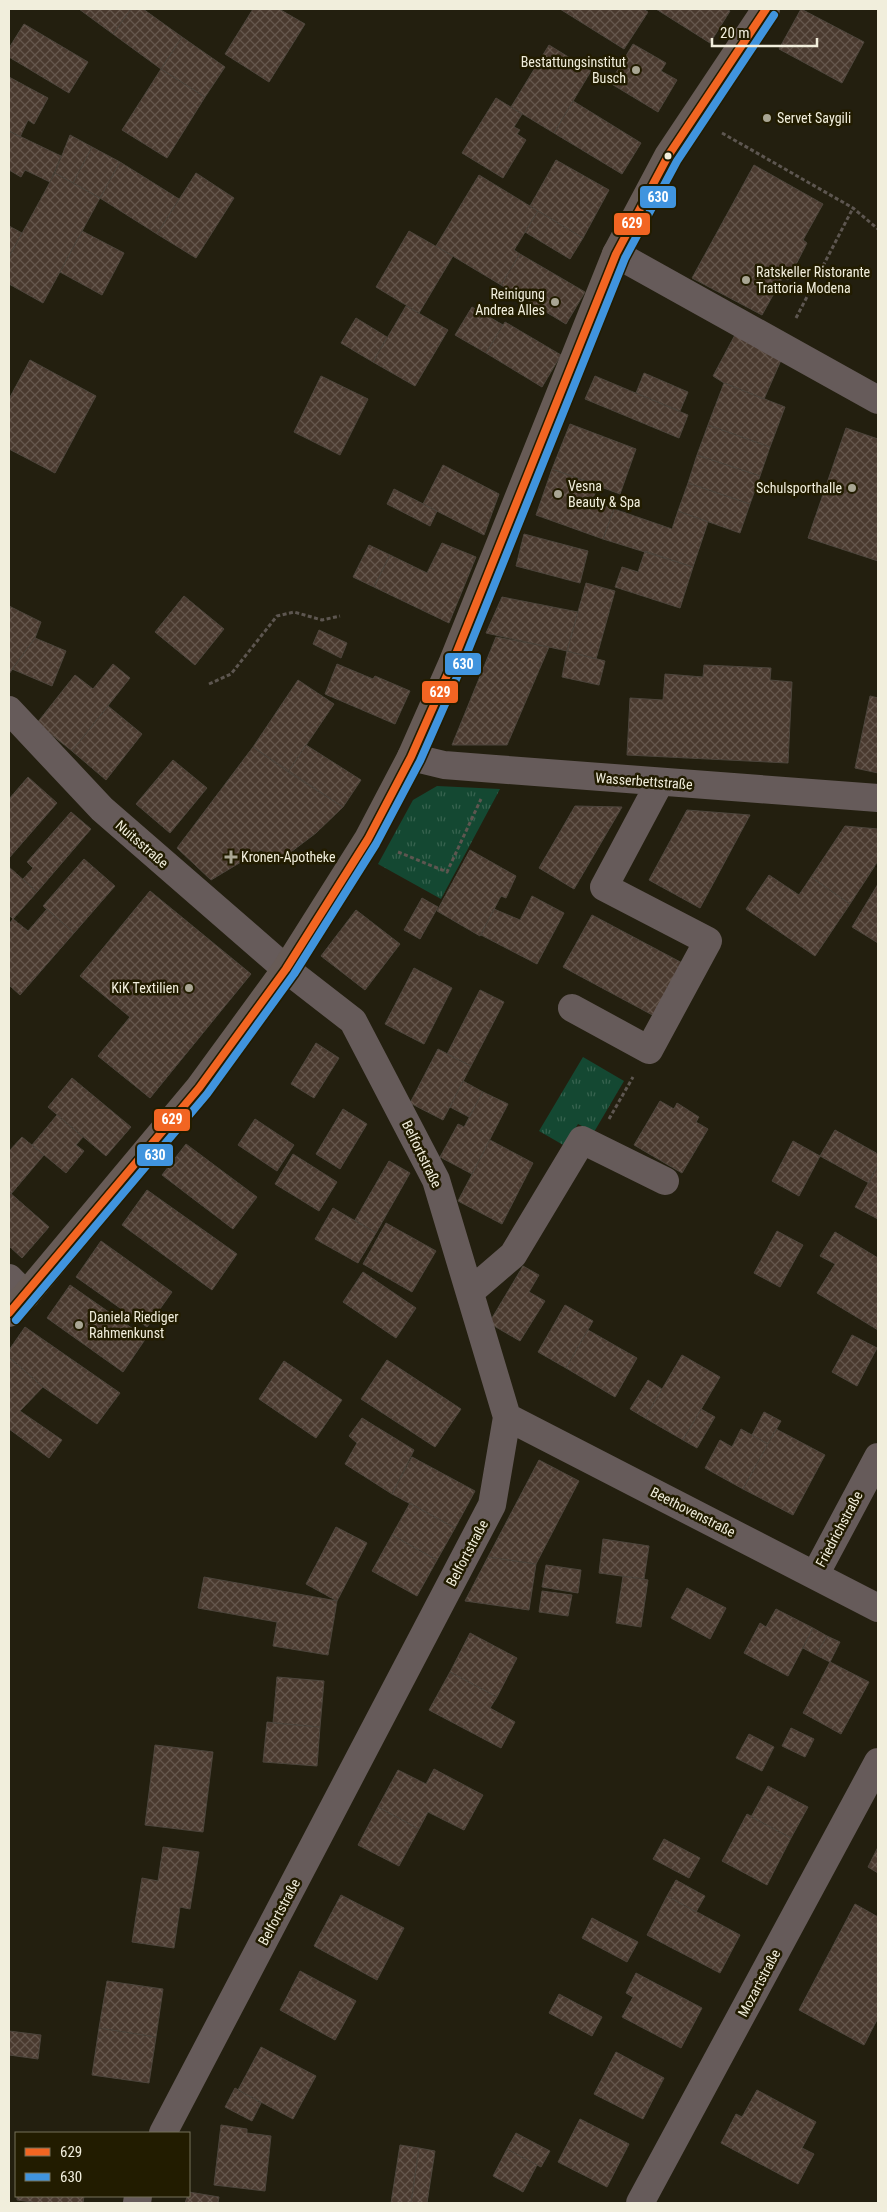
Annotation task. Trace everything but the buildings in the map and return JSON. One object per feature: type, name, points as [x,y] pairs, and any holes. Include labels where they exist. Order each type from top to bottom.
[{"type":"main road","points":[[15,1295],[199,1088],[286,969],[368,839],[411,757],[452,664],[616,254],[668,156],[766,9]]},
{"type":"street","points":[[616,254],[878,400]]},
{"type":"street","name":"Nuitsstraße","points":[[9,710],[102,809],[286,969]]},
{"type":"street","name":"Wasserbettstraße","points":[[411,757],[444,764],[495,769],[878,798]]},
{"type":"street","points":[[572,1008],[649,1050],[708,941],[604,887],[660,782]]},
{"type":"street","name":"Belfortstraße","points":[[165,2132],[492,1505],[508,1417],[471,1290],[436,1180],[353,1021],[286,969]]},
{"type":"street","points":[[471,1290],[512,1255],[582,1140],[665,1180]]},
{"type":"street","name":"Beethovenstraße","points":[[508,1417],[878,1608]]},
{"type":"street","name":"Friedrichstraße","points":[[815,1575],[878,1457]]},
{"type":"street","name":"Mozartstraße","points":[[640,2203],[878,1762]]},
{"type":"path","points":[[693,116],[853,208],[878,229]]},
{"type":"path","points":[[782,345],[853,208]]},
{"type":"path","points":[[209,684],[232,674],[277,616],[294,612],[322,620],[340,616]]},
{"type":"path","points":[[368,839],[447,872],[495,769]]},
{"type":"path","points":[[593,1145],[649,1050]]},
{"type":"green space","points":[[437,786],[500,789],[441,899],[378,864],[413,800]]},
{"type":"green space","points":[[583,1057],[624,1081],[594,1132],[578,1124],[565,1146],[539,1131]]},
{"type":"transit line","name":"629","points":[[9,1313],[199,1088],[286,969],[368,839],[411,757],[452,664],[616,254],[668,156],[766,9]]},
{"type":"transit line","name":"630","points":[[16,1320],[207,1094],[294,974],[376,844],[420,761],[461,668],[625,258],[677,161],[774,15]]},
{"type":"place","name":"Bestattungsinstitut Busch","points":[[636,70]]},
{"type":"place","name":"Servet Saygili","points":[[767,118]]},
{"type":"place","name":"Ratskeller Ristorante Trattoria Modena","points":[[746,280]]},
{"type":"place","name":"Reinigung Andrea Alles","points":[[555,302]]},
{"type":"place","name":"Schulsporthalle","points":[[852,488]]},
{"type":"place","name":"Vesna Beauty & Spa","points":[[558,494]]},
{"type":"place","name":"Kronen-Apotheke","points":[[231,857]]},
{"type":"place","name":"KiK Textilien","points":[[189,988]]},
{"type":"place","name":"Daniela Riediger Rahmenkunst","points":[[79,1325]]}]
